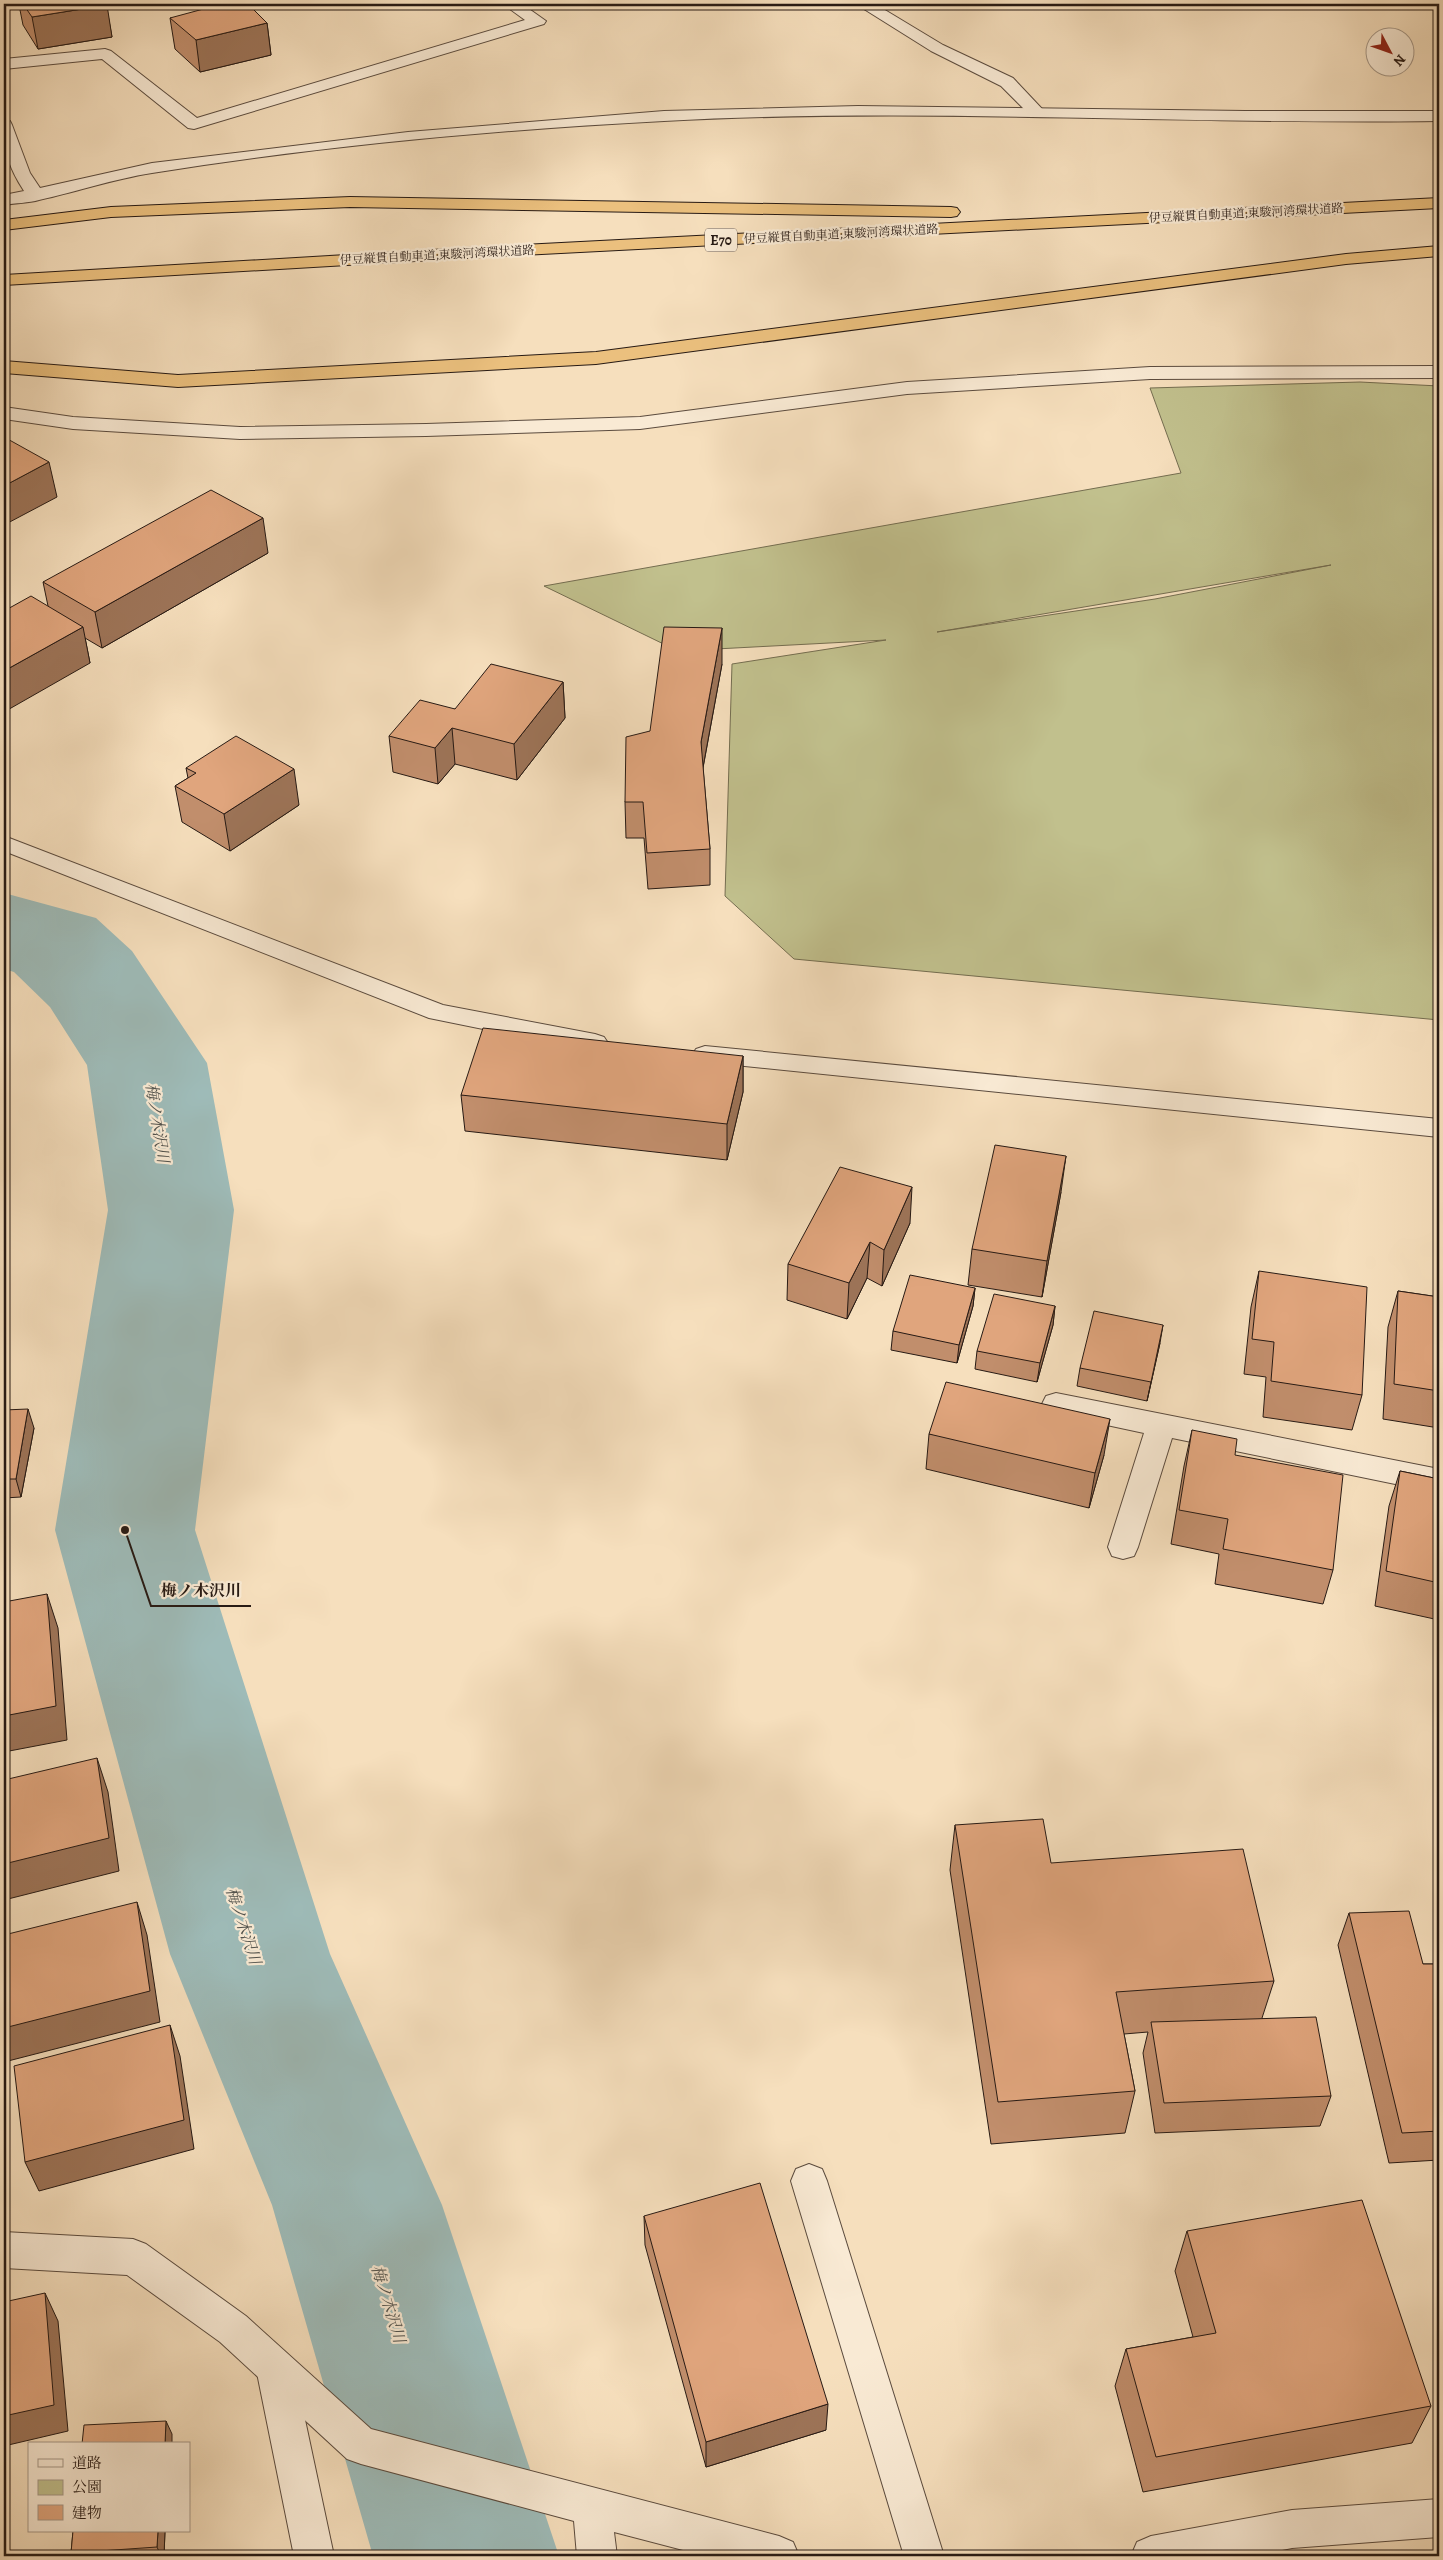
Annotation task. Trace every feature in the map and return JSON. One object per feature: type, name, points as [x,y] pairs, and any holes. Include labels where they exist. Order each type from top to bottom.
[{"type":"highway","points":[[4,225],[111,212],[350,202],[1208,216]]},
{"type":"highway","name":"伊豆縦貫自動車道;東駿河湾環状道路","points":[[4,280],[473,252],[1439,203]]},
{"type":"highway","name":"伊豆縦貫自動車道;東駿河湾環状道路","points":[[4,294],[486,265],[1439,220]]},
{"type":"highway","points":[[4,367],[178,381],[596,358],[1346,259],[1439,251]]},
{"type":"street","points":[[4,64],[105,54],[194,124],[538,20],[511,4]]},
{"type":"street","points":[[864,4],[937,48],[1007,82],[1037,112]]},
{"type":"street","points":[[4,200],[36,196],[147,169],[449,132],[666,116],[859,109],[1329,118],[1439,116]]},
{"type":"street","points":[[4,125],[21,173],[36,196]]},
{"type":"street","points":[[4,413],[73,423],[240,433],[436,430],[640,423],[907,388],[1150,373],[1439,372]]},
{"type":"street","points":[[4,844],[438,1012],[614,1046]]},
{"type":"street","points":[[684,1053],[1439,1128]]},
{"type":"street","points":[[1056,1404],[1439,1481]]},
{"type":"street","points":[[1122,1547],[1161,1426]]},
{"type":"street","points":[[809,2181],[924,2556]]},
{"type":"street","points":[[4,2250],[133,2257],[233,2329],[361,2445],[592,2508],[779,2556]]},
{"type":"street","points":[[274,2368],[314,2556]]},
{"type":"street","points":[[592,2508],[597,2556]]},
{"type":"street","points":[[1151,2556],[1292,2529],[1439,2518]]},
{"type":"green space","points":[[1360,382],[1439,386],[1439,1020],[794,959],[725,896],[732,664],[886,640],[678,651],[544,586],[1181,473],[1150,388]],"holes":[[[1331,565],[1155,599],[937,632]]]},
{"type":"building","points":[[23,4],[106,4],[107,5],[32,17]]},
{"type":"building","points":[[222,4],[248,4],[267,23],[196,40],[170,18]]},
{"type":"building","points":[[4,437],[49,462],[4,486]]},
{"type":"building","points":[[211,490],[263,518],[95,612],[43,582]]},
{"type":"building","points":[[31,596],[83,627],[4,671],[4,611]]},
{"type":"building","points":[[664,627],[722,628],[701,742],[710,849],[647,853],[643,802],[625,802],[626,737],[650,731]]},
{"type":"building","points":[[491,664],[563,682],[514,744],[452,728],[435,748],[389,736],[420,700],[455,709]]},
{"type":"building","points":[[236,736],[294,769],[224,814],[175,786],[196,773],[186,768]]},
{"type":"building","points":[[483,1028],[743,1056],[727,1124],[461,1095]]},
{"type":"building","points":[[995,1145],[1066,1156],[1047,1261],[972,1249]]},
{"type":"building","points":[[840,1167],[912,1187],[884,1250],[870,1242],[849,1283],[788,1264]]},
{"type":"building","points":[[1259,1271],[1367,1287],[1362,1395],[1271,1381],[1274,1342],[1252,1339]]},
{"type":"building","points":[[910,1275],[975,1288],[959,1345],[893,1331]]},
{"type":"building","points":[[1398,1291],[1439,1297],[1439,1391],[1394,1384]]},
{"type":"building","points":[[994,1294],[1055,1306],[1040,1363],[977,1351]]},
{"type":"building","points":[[1094,1311],[1163,1325],[1151,1382],[1080,1368]]},
{"type":"building","points":[[946,1382],[1110,1419],[1095,1473],[929,1434]]},
{"type":"building","points":[[28,1409],[16,1479],[4,1479],[4,1410]]},
{"type":"building","points":[[1192,1430],[1237,1439],[1235,1455],[1343,1475],[1333,1570],[1223,1549],[1228,1519],[1179,1510]]},
{"type":"building","points":[[1400,1471],[1439,1479],[1439,1583],[1386,1571]]},
{"type":"building","points":[[47,1594],[56,1706],[4,1716],[4,1602]]},
{"type":"building","points":[[97,1758],[109,1838],[4,1864],[4,1780]]},
{"type":"building","points":[[1043,1819],[1051,1863],[1243,1849],[1274,1981],[1116,1992],[1135,2091],[998,2102],[955,1825]]},
{"type":"building","points":[[137,1902],[150,1991],[4,2028],[4,1935]]},
{"type":"building","points":[[1409,1911],[1423,1964],[1439,1964],[1439,2131],[1402,2133],[1349,1913]]},
{"type":"building","points":[[1316,2017],[1331,2096],[1164,2103],[1151,2022]]},
{"type":"building","points":[[170,2025],[184,2120],[25,2162],[14,2066]]},
{"type":"building","points":[[760,2183],[828,2404],[706,2442],[644,2216]]},
{"type":"building","points":[[1362,2200],[1431,2406],[1156,2457],[1126,2349],[1216,2333],[1187,2231]]},
{"type":"building","points":[[45,2293],[54,2405],[4,2416],[4,2302]]},
{"type":"building","points":[[166,2421],[165,2442],[82,2442],[84,2425]]},
{"type":"building","points":[[73,2532],[158,2532],[157,2547],[71,2553]]},
{"type":"waterway","name":"梅ノ木沢川","points":[[4,931],[55,945],[91,979],[147,1063],[171,1210],[125,1530],[250,1954],[357,2205],[466,2556]]},
{"type":"place","name":"梅ノ木沢川","points":[[125,1530]]}]
